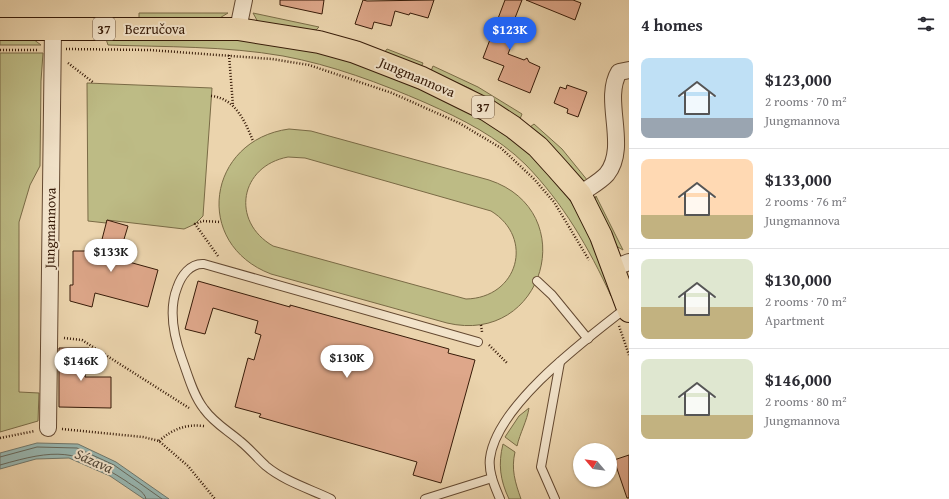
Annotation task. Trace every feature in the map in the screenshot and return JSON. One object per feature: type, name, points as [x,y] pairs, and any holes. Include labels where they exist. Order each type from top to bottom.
[{"type":"main road","name":"Bezručova","points":[[0,30],[53,39],[238,29]]},
{"type":"main road","name":"Jungmannova","points":[[238,29],[319,42],[355,52],[456,93],[514,127],[538,147],[580,194],[601,236],[622,265],[624,311]]},
{"type":"street","points":[[238,29],[244,0]]},
{"type":"street","name":"Jungmannova","points":[[48,428],[53,39]]},
{"type":"street","points":[[580,194],[606,175],[612,166],[616,124],[613,91],[615,79],[619,72],[629,70]]},
{"type":"lane","points":[[331,499],[288,479],[266,466],[254,452],[220,427],[203,408],[193,388],[177,344],[172,310],[180,281],[190,268],[198,264],[204,264],[482,342]]},
{"type":"lane","points":[[537,281],[552,295],[588,339]]},
{"type":"lane","points":[[500,499],[492,478],[489,460],[493,444],[500,429],[516,406],[560,362],[624,311]]},
{"type":"lane","points":[[555,499],[541,467],[560,362]]},
{"type":"lane","points":[[425,499],[492,478]]},
{"type":"path","points":[[0,50],[53,39],[150,50],[229,55],[309,65],[392,93],[477,132],[501,148],[534,179],[554,202],[591,263]]},
{"type":"path","points":[[53,39],[94,83]]},
{"type":"path","points":[[229,55],[233,106]]},
{"type":"path","points":[[211,96],[222,97],[233,106],[246,123],[253,140]]},
{"type":"path","points":[[221,222],[203,221],[195,224],[230,271]]},
{"type":"path","points":[[624,311],[629,355]]},
{"type":"path","points":[[481,325],[482,334]]},
{"type":"path","points":[[49,336],[82,340],[194,410]]},
{"type":"path","points":[[482,342],[507,363]]},
{"type":"path","points":[[94,372],[95,347]]},
{"type":"path","points":[[159,441],[176,429],[186,426],[220,427]]},
{"type":"path","points":[[0,438],[48,428],[159,441],[188,466],[215,499]]},
{"type":"shaded area","points":[[139,13],[228,13],[218,19],[139,19]]},
{"type":"shaded area","points":[[253,13],[319,27],[316,30],[311,30],[258,22]]},
{"type":"shaded area","points":[[0,39],[33,39],[41,45],[0,45]]},
{"type":"shaded area","points":[[106,39],[238,40],[304,49],[348,61],[391,77],[488,122],[525,150],[548,172],[565,193],[582,220],[589,235],[611,296],[584,243],[563,210],[526,165],[492,137],[453,116],[409,96],[320,64],[283,56],[240,50],[108,45]]},
{"type":"shaded area","points":[[387,49],[423,63],[421,67],[384,53]]},
{"type":"shaded area","points":[[0,53],[43,53],[41,81],[40,166],[30,185],[19,222],[19,392],[39,393],[38,421],[0,432]]},
{"type":"shaded area","points":[[433,66],[478,87],[522,114],[520,119],[471,89],[431,71]]},
{"type":"shaded area","points":[[87,83],[212,88],[203,216],[195,224],[184,229],[107,220],[106,223],[88,221]]},
{"type":"shaded area","points":[[534,124],[562,149],[588,181],[582,181],[530,127]]},
{"type":"shaded area","points":[[289,129],[311,131],[489,180],[518,196],[536,219],[543,245],[540,272],[528,296],[508,315],[481,325],[447,323],[271,274],[246,260],[229,240],[220,218],[220,194],[226,172],[240,152],[261,137]],"holes":[[[288,157],[305,158],[491,211],[505,222],[513,236],[516,250],[514,265],[508,278],[498,289],[484,296],[466,299],[273,246],[259,235],[250,223],[246,209],[246,196],[251,183],[259,171],[272,162]]]},
{"type":"shaded area","points":[[596,196],[623,250],[616,246],[595,199]]},
{"type":"shaded area","points":[[529,408],[517,446],[505,437],[519,416]]},
{"type":"shaded area","points":[[503,444],[515,452],[513,464],[514,476],[521,499],[509,499],[502,479],[500,465]]},
{"type":"water","name":"Sázava","points":[[37,443],[78,444],[116,462],[169,499],[144,499],[110,476],[69,458],[36,459],[0,469],[0,453]]},
{"type":"building","points":[[280,0],[324,0],[322,14],[280,5]]},
{"type":"building","points":[[363,0],[434,0],[428,18],[395,11],[391,26],[374,22],[372,29],[355,24]]},
{"type":"building","points":[[505,0],[522,0],[508,36],[514,38],[508,54],[524,60],[527,58],[529,62],[540,67],[530,93],[498,80],[504,66],[483,58]]},
{"type":"building","points":[[526,0],[573,0],[581,3],[575,20]]},
{"type":"building","points":[[567,85],[587,92],[578,117],[567,113],[568,109],[554,103],[560,87],[566,89]]},
{"type":"building","points":[[107,220],[128,226],[118,259],[158,270],[148,307],[95,293],[92,307],[70,301],[70,285],[73,285],[73,251],[99,251]]},
{"type":"building","points":[[198,281],[449,349],[448,353],[475,360],[441,483],[413,475],[417,462],[259,417],[261,414],[235,407],[248,358],[254,360],[261,335],[255,333],[258,321],[213,308],[205,334],[185,329]]},
{"type":"building","points":[[59,348],[89,348],[85,377],[111,377],[111,408],[59,407]]},
{"type":"building","points":[[629,455],[629,498],[627,498],[617,469],[617,459]]}]
